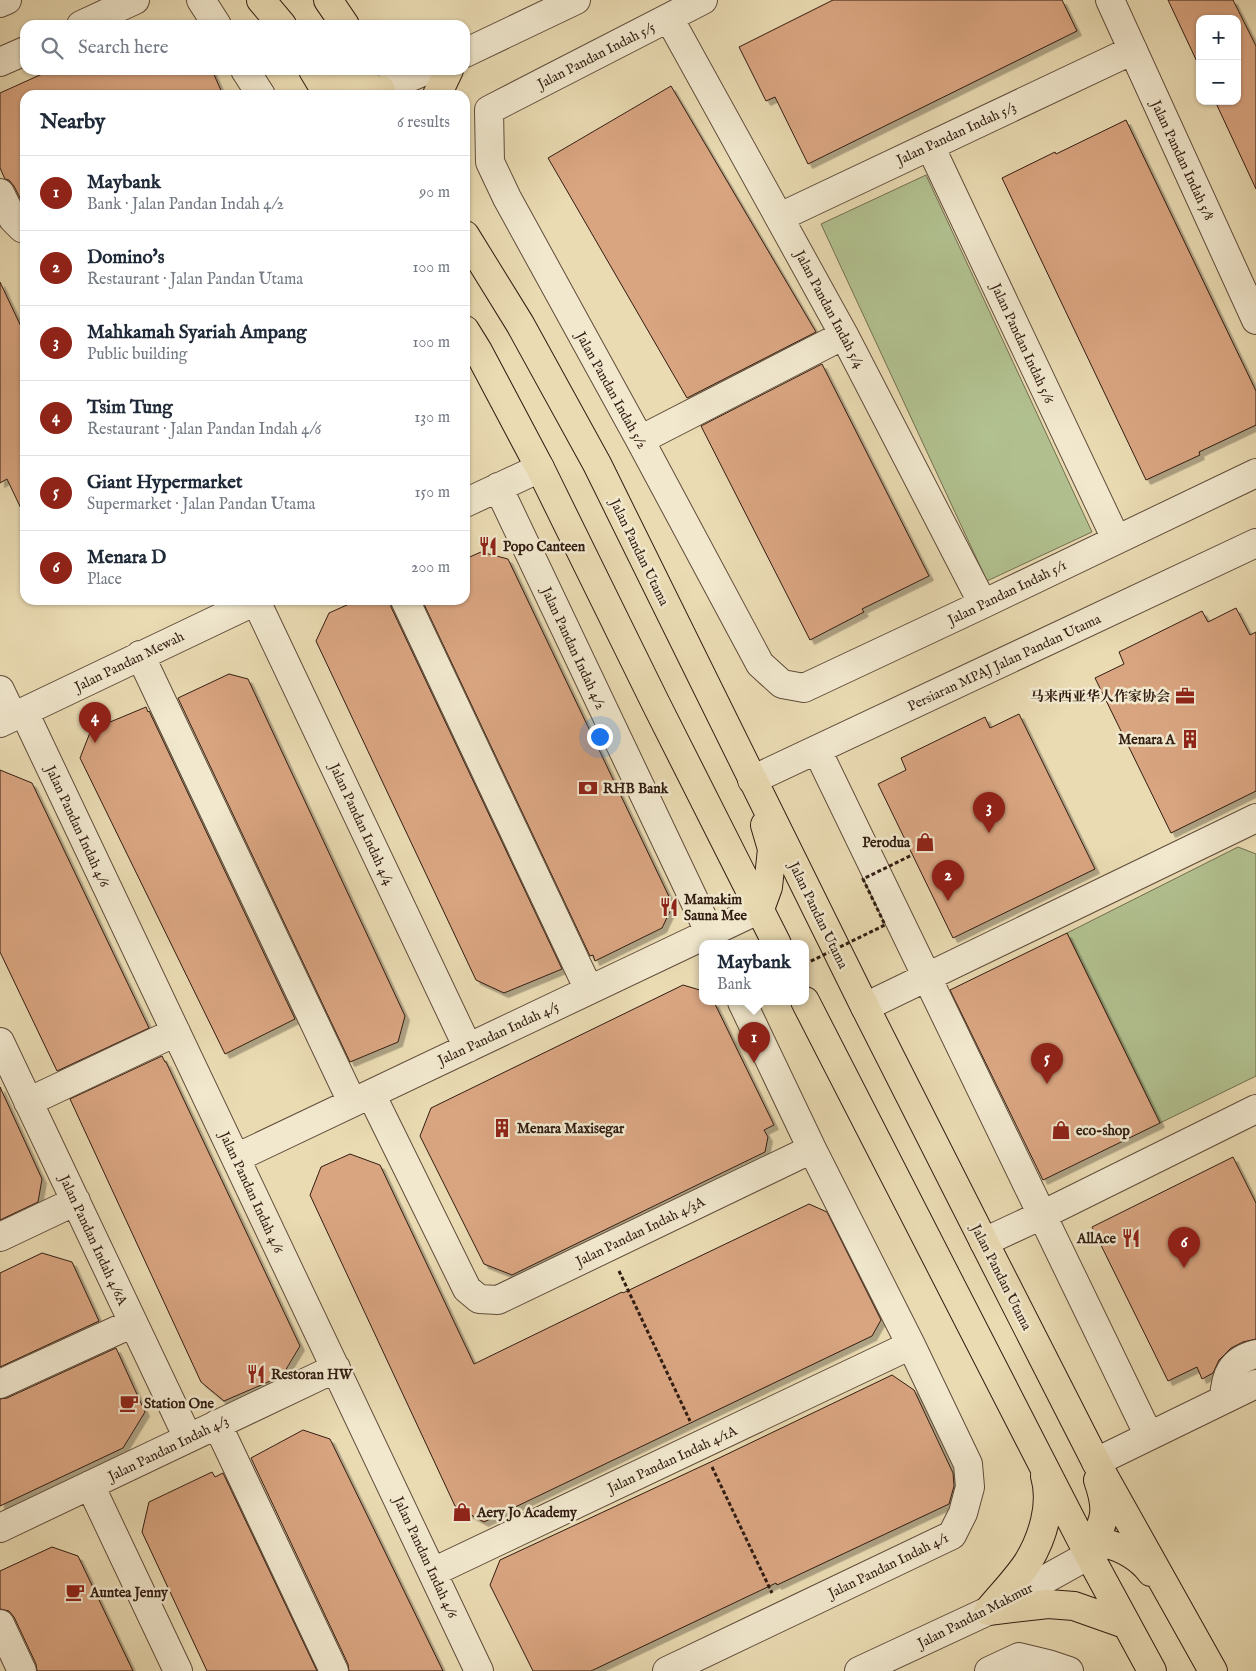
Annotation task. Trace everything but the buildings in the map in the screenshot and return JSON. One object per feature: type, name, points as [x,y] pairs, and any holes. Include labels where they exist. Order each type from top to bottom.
[{"type":"main road","points":[[261,0],[278,20]]},
{"type":"main road","points":[[316,75],[325,90]]},
{"type":"main road","points":[[343,75],[366,86],[379,88]]},
{"type":"main road","points":[[439,90],[447,75]]},
{"type":"main road","name":"Jalan Pandan Utama","points":[[470,243],[520,324],[597,464],[752,780],[984,1242],[1091,1451],[1172,1597]]},
{"type":"main road","points":[[470,338],[540,468],[775,940]]},
{"type":"main road","points":[[752,780],[772,849],[768,887],[760,909]]},
{"type":"main road","points":[[807,1005],[1088,1555],[1152,1671]]},
{"type":"main road","points":[[1088,1555],[1103,1523],[1105,1510],[1104,1498],[1091,1451]]},
{"type":"main road","points":[[988,1611],[1028,1562],[1043,1529],[1049,1502],[1041,1460]]},
{"type":"main road","points":[[1088,1555],[1105,1543],[1128,1551],[1146,1564],[1172,1597],[1213,1671]]},
{"type":"main road","points":[[988,1611],[1048,1604],[1074,1606],[1125,1624]]},
{"type":"street","points":[[0,3],[7,0]]},
{"type":"street","points":[[92,20],[135,0]]},
{"type":"street","points":[[201,0],[214,20]]},
{"type":"street","points":[[470,51],[576,0]]},
{"type":"street","name":"Jalan Pandan Indah 5/5","points":[[489,110],[703,0]]},
{"type":"street","name":"Jalan Pandan Indah 5/8","points":[[1110,0],[1256,320]]},
{"type":"street","name":"Jalan Pandan Indah 5/4","points":[[669,18],[844,335],[983,604]]},
{"type":"street","name":"Jalan Pandan Indah 5/3","points":[[780,217],[1133,50]]},
{"type":"street","points":[[0,62],[20,53]]},
{"type":"street","points":[[249,75],[258,90]]},
{"type":"street","points":[[379,88],[414,75]]},
{"type":"street","name":"Jalan Pandan Indah 5/2","points":[[489,110],[490,162],[507,198],[760,664]]},
{"type":"street","name":"Jalan Pandan Indah 5/6","points":[[930,146],[1116,539]]},
{"type":"street","points":[[0,193],[13,219],[20,226]]},
{"type":"street","points":[[640,440],[844,335]]},
{"type":"street","points":[[470,501],[540,468]]},
{"type":"street","name":"Jalan Pandan Indah 5/1","points":[[760,664],[782,684],[804,688],[1256,473]]},
{"type":"street","name":"Jalan Pandan Indah 4/2","points":[[498,487],[712,939]]},
{"type":"street","name":"Persiaran MPAJ Jalan Pandan Utama","points":[[752,780],[1256,543]]},
{"type":"street","name":"Jalan Pandan Mewah","points":[[12,717],[248,605]]},
{"type":"street","name":"Jalan Pandan Indah 4/4","points":[[259,605],[468,1048]]},
{"type":"street","points":[[407,605],[589,990]]},
{"type":"street","name":"Jalan Pandan Indah 4/3A","points":[[140,656],[362,1098],[467,1289],[479,1299],[498,1300],[812,1149]]},
{"type":"street","name":"Jalan Pandan Indah 4/6","points":[[0,690],[12,717],[176,1032],[480,1671]]},
{"type":"street","points":[[817,750],[1149,1436]]},
{"type":"street","points":[[865,1007],[1256,818]]},
{"type":"street","name":"Jalan Pandan Indah 4/5","points":[[712,939],[760,909]]},
{"type":"street","name":"Jalan Pandan Indah 4/5","points":[[236,1158],[589,990],[699,944]]},
{"type":"street","points":[[743,1005],[812,1149],[911,1345]]},
{"type":"street","points":[[28,1102],[176,1032]]},
{"type":"street","name":"Jalan Pandan Indah 4/6A","points":[[0,1042],[188,1438]]},
{"type":"street","points":[[984,1242],[1256,1109]]},
{"type":"street","points":[[0,1237],[76,1202]]},
{"type":"street","points":[[0,1384],[133,1323]]},
{"type":"street","name":"Jalan Pandan Indah 4/1A","points":[[433,1572],[911,1345]]},
{"type":"street","name":"Jalan Pandan Indah 4/1","points":[[666,1671],[952,1535],[963,1513],[970,1487],[968,1464],[911,1345]]},
{"type":"street","points":[[1224,1399],[1225,1384],[1230,1369],[1247,1356],[1256,1354]]},
{"type":"street","name":"Jalan Pandan Indah 4/3","points":[[0,1528],[336,1368]]},
{"type":"street","points":[[1091,1451],[1149,1436],[1256,1384]]},
{"type":"street","points":[[217,1424],[334,1671]]},
{"type":"street","points":[[90,1485],[178,1671]]},
{"type":"street","name":"Jalan Pandan Makmur","points":[[860,1671],[988,1611],[1088,1555]]},
{"type":"street","points":[[0,1624],[22,1671]]},
{"type":"street","points":[[989,1671],[1019,1657],[1069,1671]]},
{"type":"path","points":[[809,962],[885,925],[863,879],[912,855]]},
{"type":"green space","points":[[926,175],[1092,532],[987,581],[821,224]]},
{"type":"green space","points":[[1238,847],[1256,854],[1256,1076],[1160,1123],[1067,933]]},
{"type":"place","name":"Popo Canteen","points":[[488,546]]},
{"type":"place","name":"马来西亚华人作家协会","points":[[1185,696]]},
{"type":"place","name":"Menara A","points":[[1190,739]]},
{"type":"place","name":"Tsim Tung","points":[[95,743]]},
{"type":"place","name":"RHB Bank","points":[[588,788]]},
{"type":"place","name":"Mahkamah Syariah Ampang","points":[[989,833]]},
{"type":"place","name":"Perodua","points":[[925,842]]},
{"type":"place","name":"Domino's","points":[[948,901]]},
{"type":"place","name":"Mamakim Sauna Mee","points":[[669,907]]},
{"type":"place","name":"Maybank","points":[[754,1063]]},
{"type":"place","name":"Giant Hypermarket","points":[[1047,1084]]},
{"type":"place","name":"Menara Maxisegar","points":[[502,1128]]},
{"type":"place","name":"eco-shop","points":[[1061,1130]]},
{"type":"place","name":"AllAce","points":[[1131,1238]]},
{"type":"place","name":"Menara D","points":[[1184,1268]]},
{"type":"place","name":"Restoran HW","points":[[256,1374]]},
{"type":"place","name":"Station One","points":[[129,1403]]},
{"type":"place","name":"Aery Jo Academy","points":[[462,1512]]},
{"type":"place","name":"Auntea Jenny","points":[[75,1592]]}]
